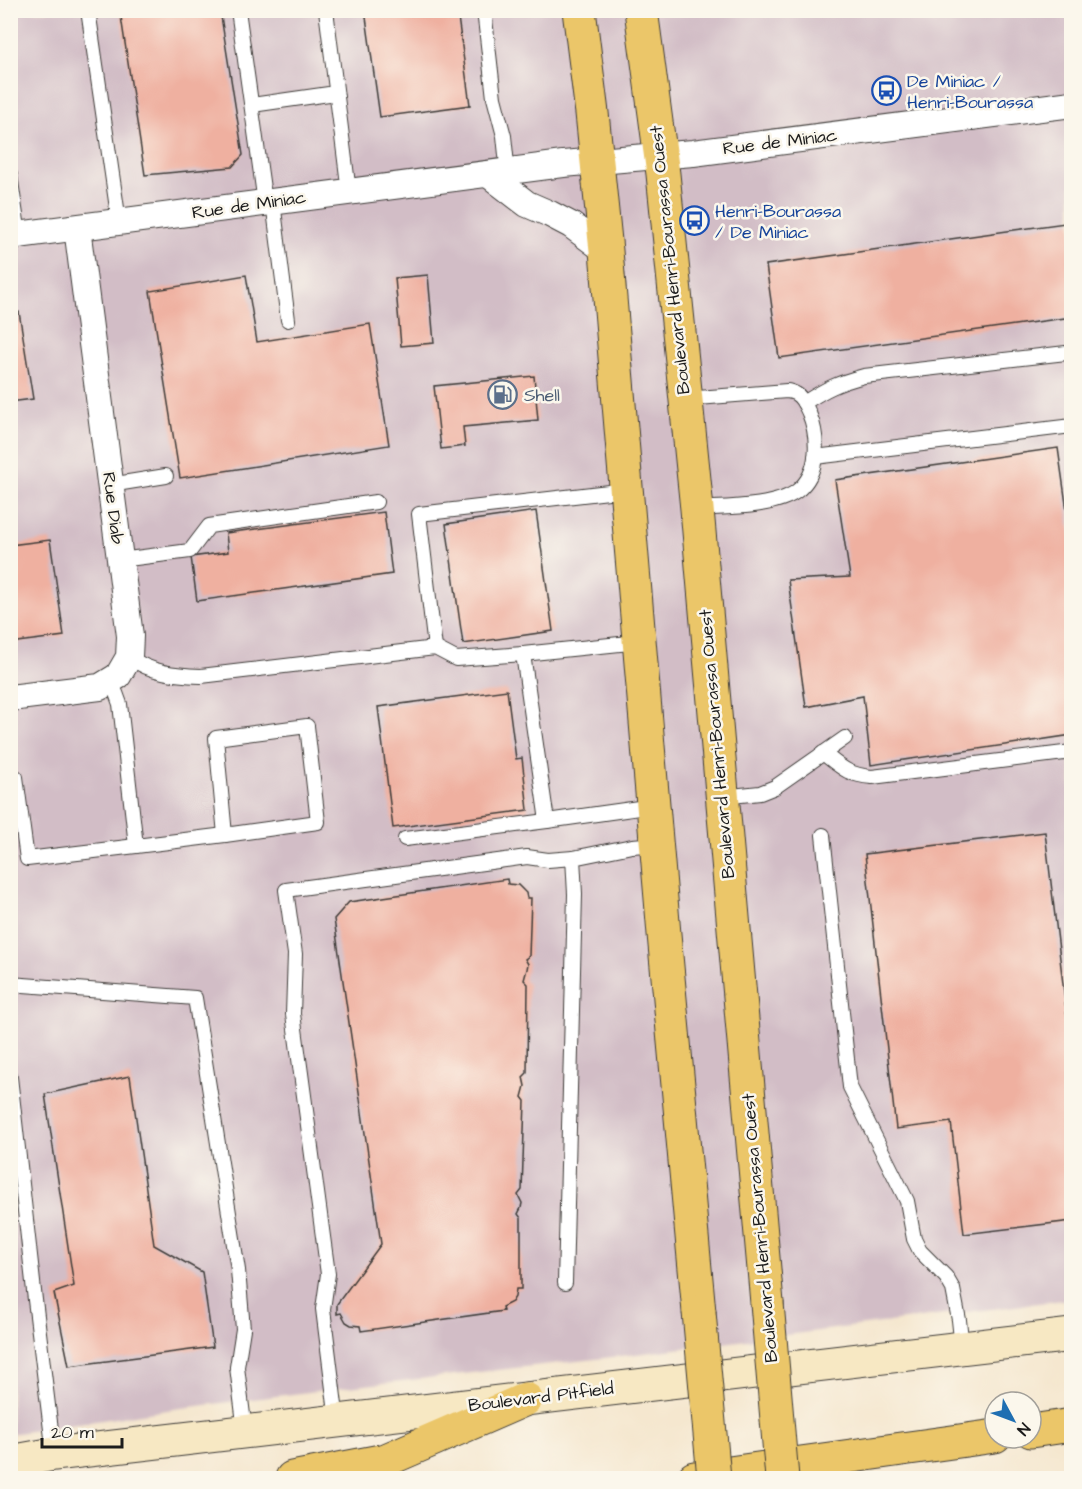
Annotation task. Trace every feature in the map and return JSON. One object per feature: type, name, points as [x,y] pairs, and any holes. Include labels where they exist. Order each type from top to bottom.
[{"type":"main road","points":[[579,10],[606,251],[653,806],[714,1479]]},
{"type":"main road","name":"Boulevard Henri-Bourassa Ouest","points":[[641,10],[660,155],[696,509],[783,1479]]},
{"type":"main road","name":"Boulevard Pitfield","points":[[10,1462],[54,1454],[245,1431],[1071,1335]]},
{"type":"main road","points":[[292,1479],[386,1460],[526,1399]]},
{"type":"main road","points":[[1043,1429],[1071,1425]]},
{"type":"main road","points":[[694,1479],[983,1438]]},
{"type":"street","name":"Rue de Miniac","points":[[15,236],[349,192],[502,178],[597,161],[693,153],[1071,104]]},
{"type":"street","points":[[502,178],[527,204],[571,225],[606,251]]},
{"type":"street","name":"Rue Diab","points":[[77,228],[130,636],[129,657]]},
{"type":"street","points":[[10,698],[100,687],[118,676],[129,657]]},
{"type":"lane","points":[[88,10],[119,222]]},
{"type":"lane","points":[[238,10],[288,321]]},
{"type":"lane","points":[[326,10],[349,192]]},
{"type":"lane","points":[[484,10],[494,98],[504,136],[502,178]]},
{"type":"lane","points":[[252,105],[336,93]]},
{"type":"lane","points":[[10,175],[15,236]]},
{"type":"lane","points":[[804,403],[829,387],[864,376],[1065,353],[1071,356]]},
{"type":"lane","points":[[685,399],[787,391],[796,393],[804,403],[812,421],[816,443],[814,463],[807,481],[796,492],[766,503],[696,509]]},
{"type":"lane","points":[[815,457],[1071,426]]},
{"type":"lane","points":[[110,484],[166,476]]},
{"type":"lane","points":[[435,648],[419,514],[626,489]]},
{"type":"lane","points":[[120,560],[190,551],[209,526],[376,502]]},
{"type":"lane","points":[[129,657],[158,672],[201,676],[435,648],[456,660],[639,642]]},
{"type":"lane","points":[[523,654],[547,821]]},
{"type":"lane","points":[[109,681],[120,704],[136,846]]},
{"type":"lane","points":[[16,777],[27,859],[225,835],[318,822],[307,726],[216,738],[225,835]]},
{"type":"lane","points":[[722,797],[760,793],[775,787],[846,738]]},
{"type":"lane","points":[[823,753],[844,771],[858,776],[872,777],[1071,752]]},
{"type":"lane","points":[[405,839],[653,806]]},
{"type":"lane","points":[[823,835],[850,1087],[907,1202],[914,1239],[920,1251],[946,1277],[953,1289],[962,1348]]},
{"type":"lane","points":[[337,1421],[323,1310],[328,1275],[293,1014],[296,954],[286,890],[527,857],[549,860],[573,858],[632,846],[657,844]]},
{"type":"lane","points":[[565,1283],[575,894],[573,858]]},
{"type":"lane","points":[[10,984],[195,998],[238,1270],[243,1329],[237,1367],[245,1431]]},
{"type":"lane","points":[[10,1077],[54,1454]]},
{"type":"shaded area","points":[[11,11],[1071,11],[1071,1299],[174,1409],[11,1434]]},
{"type":"building","points":[[120,10],[220,10],[243,155],[232,167],[145,175]]},
{"type":"building","points":[[365,10],[457,10],[470,105],[380,117]]},
{"type":"building","points":[[1072,222],[1072,317],[779,358],[766,265]]},
{"type":"building","points":[[246,275],[257,342],[370,324],[389,445],[180,478],[150,291]]},
{"type":"building","points":[[428,275],[434,343],[401,346],[395,278]]},
{"type":"building","points":[[19,312],[33,399],[10,402],[10,313]]},
{"type":"building","points":[[534,376],[538,420],[463,427],[465,446],[441,449],[434,386]]},
{"type":"building","points":[[1058,448],[1072,546],[1072,735],[871,765],[863,696],[806,707],[788,580],[850,577],[835,480]]},
{"type":"building","points":[[536,511],[553,631],[463,644],[446,524]]},
{"type":"building","points":[[384,512],[392,574],[197,601],[191,557],[228,552],[226,533]]},
{"type":"building","points":[[50,540],[64,636],[10,643],[10,545]]},
{"type":"building","points":[[507,690],[516,759],[522,758],[528,810],[393,828],[378,707]]},
{"type":"building","points":[[1045,832],[1072,1060],[1072,1221],[964,1234],[951,1122],[896,1129],[865,854]]},
{"type":"building","points":[[507,879],[508,884],[518,885],[526,893],[527,898],[531,898],[529,956],[525,959],[528,964],[524,980],[528,984],[527,1073],[523,1077],[525,1086],[522,1097],[525,1101],[522,1190],[518,1195],[522,1203],[518,1214],[521,1218],[521,1289],[516,1289],[515,1297],[512,1302],[502,1307],[503,1311],[361,1331],[360,1326],[351,1325],[346,1322],[341,1313],[337,1314],[337,1304],[381,1244],[334,919],[349,902]]},
{"type":"building","points":[[130,1076],[154,1245],[202,1272],[213,1347],[69,1366],[54,1293],[74,1286],[45,1094]]},
{"type":"place","name":"De Miniac / Henri-Bourassa","points":[[886,91]]},
{"type":"place","name":"Henri-Bourassa / De Miniac","points":[[694,221]]},
{"type":"place","name":"Shell","points":[[503,395]]}]
